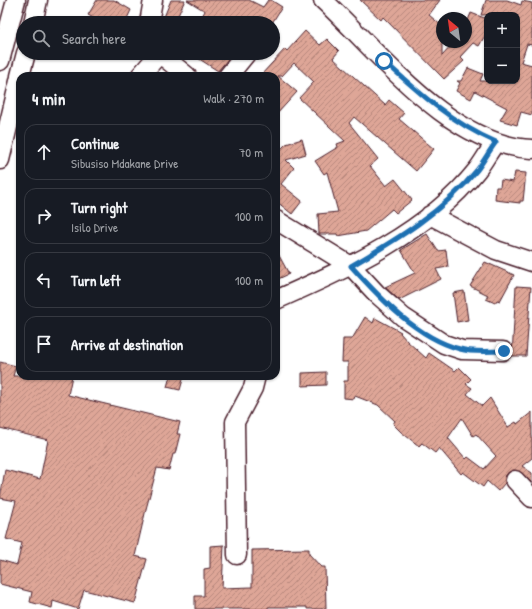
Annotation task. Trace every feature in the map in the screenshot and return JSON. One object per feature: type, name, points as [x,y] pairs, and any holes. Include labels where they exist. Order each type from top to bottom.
[{"type":"street","points":[[0,61],[16,0]]},
{"type":"street","points":[[35,16],[38,0]]},
{"type":"street","points":[[150,16],[153,0]]},
{"type":"street","points":[[323,0],[420,94],[454,120],[473,132],[496,142],[532,148]]},
{"type":"street","points":[[21,72],[24,60]]},
{"type":"street","points":[[143,72],[153,60]]},
{"type":"street","points":[[168,60],[182,72]]},
{"type":"street","points":[[231,72],[241,60]]},
{"type":"street","points":[[0,160],[16,93]]},
{"type":"street","points":[[280,298],[351,266],[387,246],[430,215],[458,190],[477,170],[496,142]]},
{"type":"street","points":[[430,215],[496,250],[532,262]]},
{"type":"street","points":[[280,222],[351,266],[377,294],[402,317],[444,344],[462,350],[504,351]]},
{"type":"street","points":[[237,556],[235,422],[253,388],[255,380]]},
{"type":"street","points":[[515,480],[532,498]]},
{"type":"building","points":[[97,0],[114,0],[131,10],[128,16],[88,15]]},
{"type":"building","points":[[171,0],[185,0],[178,16],[164,16]]},
{"type":"building","points":[[187,0],[249,0],[263,7],[268,0],[271,0],[282,7],[276,16],[202,16],[205,11]]},
{"type":"building","points":[[360,0],[440,0],[429,15],[436,21],[436,48],[442,48],[442,56],[449,48],[468,48],[460,57],[464,61],[444,79],[383,17],[381,20]]},
{"type":"building","points":[[486,0],[507,0],[521,5],[522,1],[532,3],[532,45],[527,44],[521,62],[532,65],[532,115],[521,112],[517,125],[500,120],[507,108],[475,91],[471,99],[456,91],[460,83],[457,81],[461,81],[468,68],[483,74],[480,81],[484,81],[484,84],[520,84],[520,12],[484,12],[484,15],[481,15]]},
{"type":"building","points":[[472,13],[484,18],[484,37],[479,46],[473,43],[472,44]]},
{"type":"building","points":[[305,31],[320,45],[327,39],[339,51],[333,58],[385,105],[389,100],[404,113],[399,119],[434,149],[416,171],[354,117],[349,123],[378,159],[370,166],[386,186],[395,179],[412,200],[396,213],[392,209],[366,231],[338,236],[337,234],[319,234],[318,214],[338,212],[327,172],[324,174],[315,161],[338,147],[337,144],[345,141],[299,98],[314,82],[294,63],[282,76],[280,76],[280,72],[264,72],[275,60],[280,60],[280,54],[285,49],[287,51]]},
{"type":"building","points":[[201,60],[227,60],[218,71]]},
{"type":"building","points":[[280,78],[297,92],[280,111]]},
{"type":"building","points":[[302,139],[306,154],[286,160],[294,168],[281,184],[302,201],[292,214],[280,204],[280,150],[286,144]]},
{"type":"building","points":[[515,172],[526,173],[523,201],[520,201],[520,203],[495,200],[496,187],[500,187],[501,180],[513,182]]},
{"type":"building","points":[[427,234],[438,251],[446,250],[448,267],[436,269],[441,279],[399,300],[385,287],[415,273],[401,250]]},
{"type":"building","points":[[280,257],[289,274],[280,278]]},
{"type":"building","points":[[485,262],[514,275],[500,301],[497,300],[495,303],[486,299],[488,295],[470,286]]},
{"type":"building","points":[[516,286],[531,287],[526,356],[512,356]]},
{"type":"building","points":[[464,291],[468,320],[457,322],[453,293]]},
{"type":"building","points":[[365,317],[373,323],[375,318],[401,332],[400,333],[407,341],[426,358],[429,353],[455,371],[459,367],[471,379],[466,384],[472,388],[467,394],[482,406],[490,398],[508,427],[516,422],[517,424],[532,412],[532,458],[522,466],[532,473],[532,483],[522,473],[513,470],[505,477],[505,483],[498,491],[487,481],[483,487],[463,472],[461,474],[439,448],[435,453],[422,443],[419,446],[401,432],[393,424],[395,421],[378,405],[355,396],[354,399],[344,398],[344,381],[348,381],[348,362],[342,362],[343,339],[352,339]],"holes":[[[462,418],[473,436],[476,434],[496,456],[484,469],[468,457],[466,459],[448,438]]]},
{"type":"building","points":[[0,362],[16,366],[13,376],[16,376],[16,380],[71,380],[68,395],[180,422],[177,434],[180,434],[169,470],[157,468],[146,509],[135,556],[147,559],[135,603],[84,590],[78,609],[53,601],[52,608],[30,602],[32,592],[0,584],[0,560],[17,565],[22,543],[6,539],[16,501],[0,498],[5,470],[40,479],[48,440],[0,428]]},
{"type":"building","points":[[326,372],[326,385],[302,386],[302,373]]},
{"type":"building","points":[[169,380],[183,380],[180,390],[167,387]]},
{"type":"building","points":[[224,545],[222,588],[252,587],[252,550],[309,549],[309,554],[321,567],[325,567],[326,609],[307,609],[307,607],[268,607],[268,609],[195,609],[195,596],[204,596],[204,569],[210,568],[210,546]]},
{"type":"route","points":[[384,61],[420,94],[454,120],[473,132],[496,142],[477,170],[458,190],[430,215],[387,246],[351,266],[377,294],[402,317],[444,344],[462,350],[504,351]]}]
